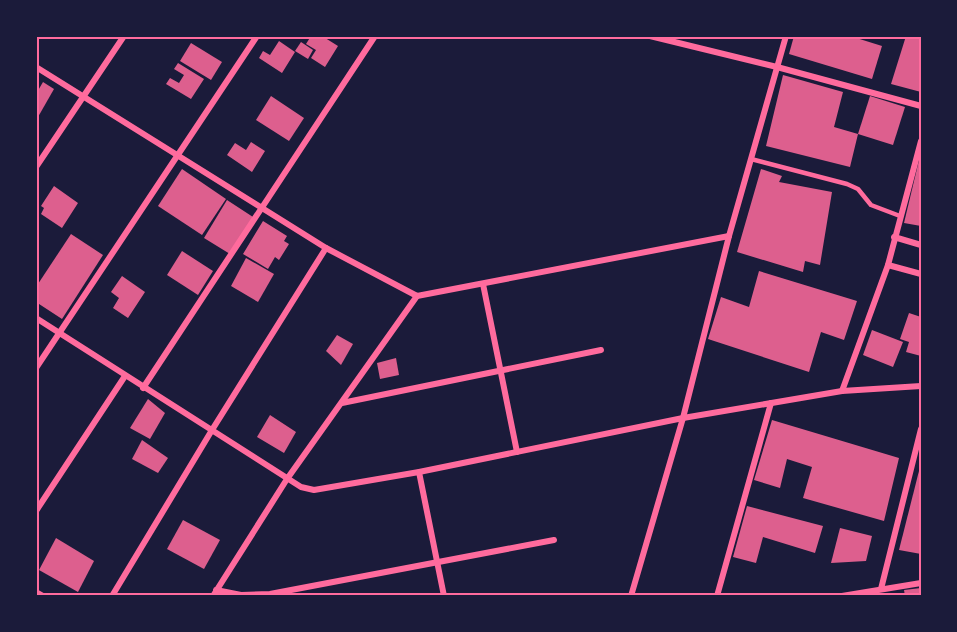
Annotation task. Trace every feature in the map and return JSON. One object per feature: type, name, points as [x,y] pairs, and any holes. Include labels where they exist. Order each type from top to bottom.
[{"type":"street","points":[[36,167],[124,36]]},
{"type":"street","points":[[36,368],[257,36]]},
{"type":"street","points":[[143,388],[375,36]]},
{"type":"street","points":[[650,36],[921,106]]},
{"type":"street","points":[[631,596],[683,418],[729,236],[786,36]]},
{"type":"street","points":[[36,67],[326,248],[417,296],[729,236]]},
{"type":"street","points":[[842,391],[888,265],[921,141]]},
{"type":"street","points":[[894,237],[921,245]]},
{"type":"street","points":[[112,596],[326,248]]},
{"type":"street","points":[[888,265],[921,274]]},
{"type":"street","points":[[483,284],[517,453]]},
{"type":"street","points":[[417,296],[287,479],[215,593],[270,594],[554,540]]},
{"type":"street","points":[[36,318],[301,488],[314,490],[517,453],[683,418],[842,391],[921,386]]},
{"type":"street","points":[[341,403],[601,350]]},
{"type":"street","points":[[36,512],[125,376]]},
{"type":"street","points":[[717,596],[771,403]]},
{"type":"street","points":[[881,590],[921,429]]},
{"type":"street","points":[[419,472],[444,596]]},
{"type":"street","points":[[842,596],[921,583]]},
{"type":"street","points":[[36,592],[43,596]]},
{"type":"lane","points":[[751,159],[847,184],[858,189],[871,205],[900,216]]},
{"type":"building","points":[[311,36],[322,36],[338,46],[325,67],[311,58],[316,50],[306,44]]},
{"type":"building","points":[[794,36],[850,36],[882,46],[872,79],[789,54]]},
{"type":"building","points":[[906,36],[921,36],[921,92],[891,84]]},
{"type":"building","points":[[279,41],[295,52],[282,73],[259,58],[263,51],[270,55]]},
{"type":"building","points":[[301,42],[313,50],[308,59],[295,51]]},
{"type":"building","points":[[191,43],[222,62],[211,80],[180,61]]},
{"type":"building","points":[[178,63],[204,79],[191,99],[166,84],[170,78],[179,83],[184,75],[174,69]]},
{"type":"building","points":[[783,75],[843,92],[834,127],[858,134],[850,167],[766,146]]},
{"type":"building","points":[[43,82],[54,89],[38,117],[36,115],[36,94]]},
{"type":"building","points":[[271,96],[304,118],[289,141],[256,120]]},
{"type":"building","points":[[870,96],[905,107],[893,145],[858,134]]},
{"type":"building","points":[[251,142],[265,151],[252,172],[227,155],[235,143],[246,150]]},
{"type":"building","points":[[921,156],[921,226],[904,223]]},
{"type":"building","points":[[182,169],[226,199],[202,235],[158,206]]},
{"type":"building","points":[[761,169],[782,176],[779,182],[832,192],[820,265],[805,261],[803,272],[737,252]]},
{"type":"building","points":[[54,186],[78,203],[62,228],[41,214],[44,208],[41,206]]},
{"type":"building","points":[[227,200],[253,217],[230,254],[204,238]]},
{"type":"building","points":[[263,221],[287,236],[284,241],[289,244],[279,260],[275,257],[268,269],[243,254]]},
{"type":"building","points":[[71,234],[103,255],[62,319],[36,302],[36,287]]},
{"type":"building","points":[[182,251],[213,271],[198,295],[167,275]]},
{"type":"building","points":[[246,258],[274,274],[258,302],[231,286]]},
{"type":"building","points":[[759,271],[857,301],[844,340],[821,332],[809,372],[708,339],[721,297],[749,307]]},
{"type":"building","points":[[122,276],[145,292],[128,318],[113,308],[119,298],[111,292]]},
{"type":"building","points":[[909,313],[921,317],[921,356],[906,352],[909,342],[900,339]]},
{"type":"building","points":[[872,330],[903,342],[893,367],[863,355]]},
{"type":"building","points":[[337,335],[353,344],[341,365],[326,351]]},
{"type":"building","points":[[396,358],[399,375],[380,379],[377,363]]},
{"type":"building","points":[[148,399],[165,413],[150,439],[130,428]]},
{"type":"building","points":[[270,415],[296,432],[284,453],[257,437]]},
{"type":"building","points":[[772,420],[899,458],[884,521],[803,498],[812,467],[787,459],[780,488],[754,480]]},
{"type":"building","points":[[142,440],[168,458],[158,473],[132,459]]},
{"type":"building","points":[[921,463],[921,554],[899,550]]},
{"type":"building","points":[[747,506],[823,526],[815,553],[763,537],[756,563],[733,557]]},
{"type":"building","points":[[183,520],[220,540],[204,569],[167,549]]},
{"type":"building","points":[[840,528],[872,536],[866,561],[831,563]]},
{"type":"building","points":[[56,538],[94,561],[78,592],[39,570]]},
{"type":"building","points":[[921,588],[921,596],[905,596],[904,590]]}]
